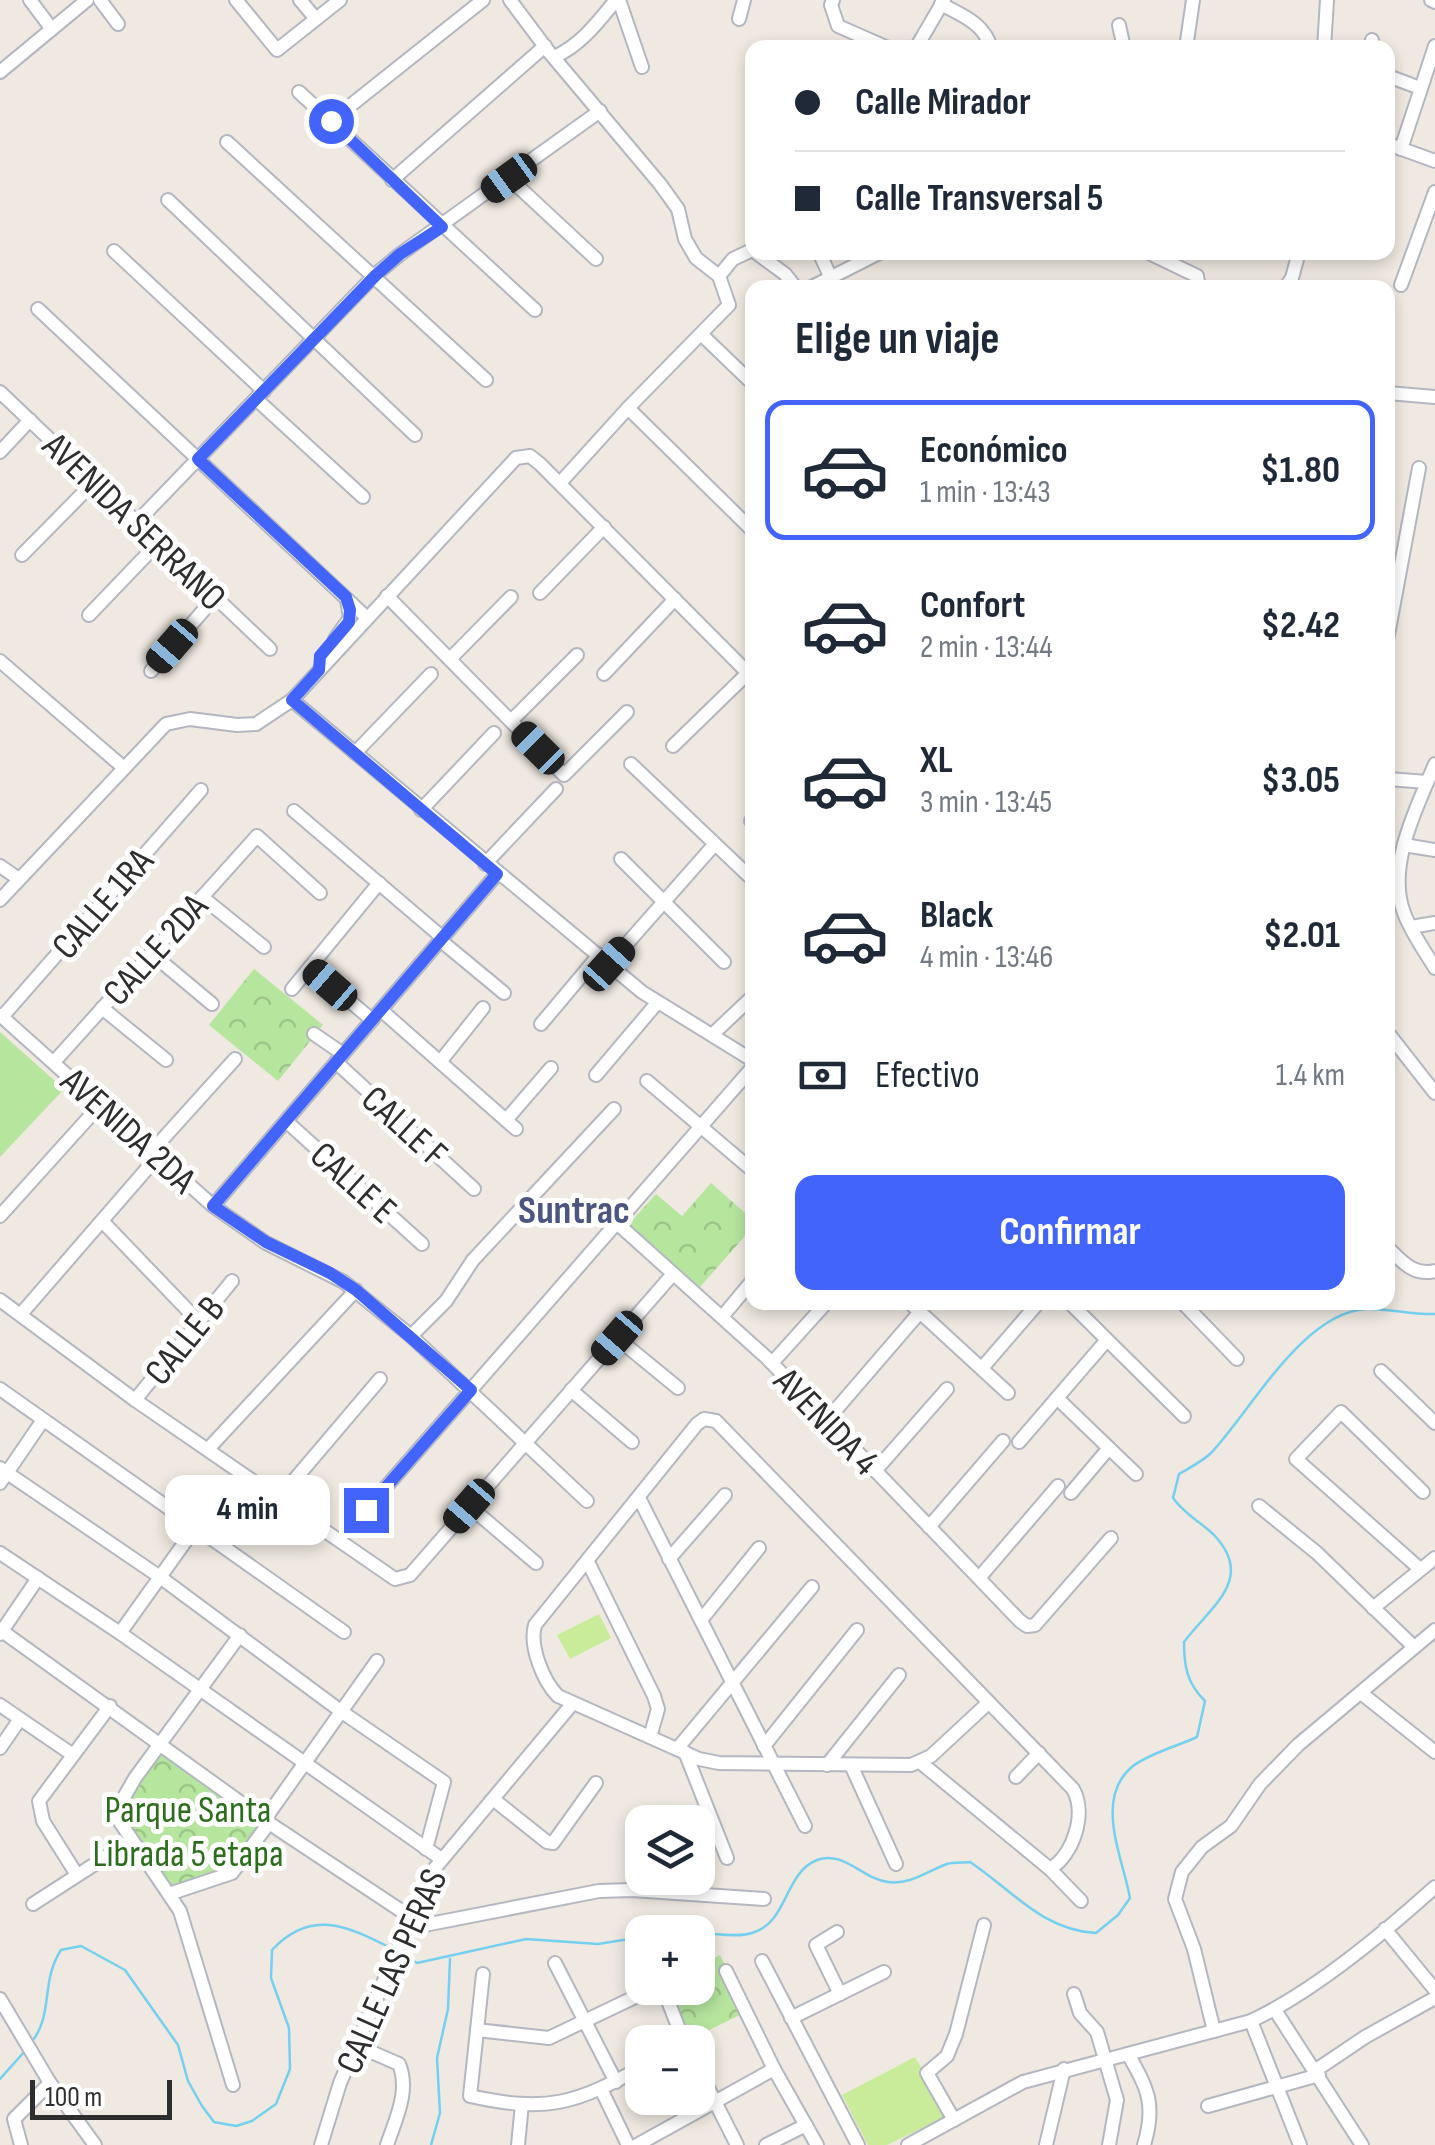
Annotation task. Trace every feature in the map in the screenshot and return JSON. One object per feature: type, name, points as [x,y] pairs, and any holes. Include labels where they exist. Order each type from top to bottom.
[{"type":"street","points":[[30,0],[52,28]]},
{"type":"street","points":[[0,72],[87,0]]},
{"type":"street","points":[[100,0],[118,24]]},
{"type":"street","points":[[236,0],[277,50],[340,0]]},
{"type":"street","points":[[300,0],[316,19]]},
{"type":"street","points":[[331,121],[483,0]]},
{"type":"street","points":[[510,0],[678,209],[685,240],[696,258],[719,276],[729,305],[560,483]]},
{"type":"street","points":[[392,180],[550,52],[595,28],[618,0]]},
{"type":"street","points":[[618,0],[642,67]]},
{"type":"street","points":[[739,19],[744,0]]},
{"type":"street","points":[[833,0],[838,26],[870,40]]},
{"type":"street","points":[[1187,40],[1193,0]]},
{"type":"street","points":[[1324,40],[1327,0]]},
{"type":"street","points":[[921,40],[942,2],[976,23],[989,40]]},
{"type":"street","points":[[1120,25],[1123,40]]},
{"type":"street","points":[[1395,144],[1435,46]]},
{"type":"street","points":[[1395,79],[1420,88]]},
{"type":"street","points":[[300,92],[535,310]]},
{"type":"street","points":[[137,522],[376,275],[600,112]]},
{"type":"street","points":[[228,142],[486,380]]},
{"type":"street","points":[[1395,146],[1435,161]]},
{"type":"street","points":[[509,178],[596,259]]},
{"type":"street","points":[[1401,285],[1435,192]]},
{"type":"street","points":[[168,200],[414,435]]},
{"type":"street","points":[[114,251],[364,498]]},
{"type":"street","points":[[719,276],[733,259],[745,254]]},
{"type":"street","points":[[766,260],[790,280]]},
{"type":"street","points":[[823,260],[830,276]]},
{"type":"street","points":[[823,280],[864,260]]},
{"type":"street","points":[[1164,260],[1197,276],[1198,280]]},
{"type":"street","points":[[38,309],[366,616]]},
{"type":"street","points":[[701,334],[745,377]]},
{"type":"street","name":"AVENIDA SERRANO","points":[[0,392],[270,649]]},
{"type":"street","points":[[1395,394],[1435,397]]},
{"type":"street","points":[[628,408],[745,523]]},
{"type":"street","points":[[0,452],[30,420]]},
{"type":"street","points":[[0,900],[166,724],[190,719],[256,724],[292,700],[516,458],[530,456],[560,483],[745,670]]},
{"type":"street","points":[[1395,597],[1419,468]]},
{"type":"street","points":[[22,555],[94,482]]},
{"type":"street","points":[[540,593],[604,527]]},
{"type":"street","points":[[89,614],[158,542]]},
{"type":"street","points":[[387,596],[564,775],[627,712]]},
{"type":"street","points":[[151,670],[215,597]]},
{"type":"street","points":[[319,670],[320,656],[350,618],[346,597]]},
{"type":"street","points":[[450,659],[511,597]]},
{"type":"street","points":[[604,674],[675,599]]},
{"type":"street","points":[[511,721],[576,656]]},
{"type":"street","points":[[0,662],[124,768]]},
{"type":"street","points":[[355,753],[432,674]]},
{"type":"street","points":[[673,746],[745,680]]},
{"type":"street","points":[[292,700],[657,1003],[745,1055]]},
{"type":"street","points":[[421,810],[494,733]]},
{"type":"street","points":[[631,764],[745,872]]},
{"type":"street","points":[[1435,766],[1399,868],[1403,912],[1435,968]]},
{"type":"street","points":[[1395,780],[1428,782]]},
{"type":"street","points":[[485,864],[556,789]]},
{"type":"street","name":"CALLE 1RA","points":[[1,1016],[201,790]]},
{"type":"street","points":[[294,811],[504,993]]},
{"type":"street","name":"CALLE 2DA","points":[[54,1062],[257,836],[320,893]]},
{"type":"street","points":[[541,1024],[665,902],[714,844]]},
{"type":"street","points":[[1404,845],[1435,850]]},
{"type":"street","points":[[621,860],[724,962]]},
{"type":"street","points":[[0,866],[19,878]]},
{"type":"street","points":[[213,1206],[497,874]]},
{"type":"street","points":[[292,989],[379,884]]},
{"type":"street","points":[[202,898],[264,947]]},
{"type":"street","points":[[1411,928],[1435,924]]},
{"type":"street","points":[[151,952],[212,1004]]},
{"type":"street","points":[[310,967],[440,1062],[511,1124],[551,1068]]},
{"type":"street","points":[[596,1075],[657,1003]]},
{"type":"street","points":[[714,1034],[745,1004]]},
{"type":"street","points":[[102,1008],[166,1060]]},
{"type":"street","points":[[440,1062],[484,1008]]},
{"type":"street","name":"AVENIDA 2DA","points":[[1,1016],[213,1206],[266,1242],[356,1290],[471,1390],[587,1501]]},
{"type":"street","name":"CALLE F","points":[[314,1034],[474,1189]]},
{"type":"street","points":[[1395,1042],[1435,1093]]},
{"type":"street","points":[[21,1314],[235,1059]]},
{"type":"street","points":[[366,1510],[745,1076]]},
{"type":"street","points":[[647,1080],[745,1164]]},
{"type":"street","points":[[0,1216],[101,1104]]},
{"type":"street","points":[[411,1336],[446,1301],[473,1260],[614,1109]]},
{"type":"street","name":"CALLE E","points":[[286,1120],[422,1244]]},
{"type":"street","points":[[102,1220],[199,1322]]},
{"type":"street","name":"AVENIDA 4","points":[[618,1224],[772,1363],[1027,1626],[1035,1625],[1111,1538]]},
{"type":"street","points":[[1395,1254],[1423,1274],[1435,1271]]},
{"type":"street","points":[[0,1300],[135,1400],[396,1578],[410,1575],[673,1274]]},
{"type":"street","name":"CALLE B","points":[[135,1400],[232,1281]]},
{"type":"street","points":[[209,1448],[356,1290]]},
{"type":"street","points":[[722,1317],[745,1290]]},
{"type":"street","points":[[772,1363],[820,1310]]},
{"type":"street","points":[[827,1420],[912,1310]]},
{"type":"street","points":[[917,1310],[1008,1393]]},
{"type":"street","points":[[982,1368],[1032,1310]]},
{"type":"street","points":[[1076,1310],[1184,1416]]},
{"type":"street","points":[[1079,1314],[1083,1310]]},
{"type":"street","points":[[1190,1310],[1237,1358]]},
{"type":"street","points":[[617,1338],[678,1388]]},
{"type":"street","points":[[1019,1442],[1106,1341]]},
{"type":"street","points":[[1381,1371],[1435,1423]]},
{"type":"street","points":[[279,1498],[380,1379]]},
{"type":"street","points":[[0,1389],[344,1632]]},
{"type":"street","points":[[875,1470],[947,1389]]},
{"type":"street","points":[[571,1390],[632,1442]]},
{"type":"street","points":[[1057,1398],[1136,1474]]},
{"type":"street","points":[[1420,1569],[1296,1460],[1341,1412],[1423,1492]]},
{"type":"street","points":[[986,1704],[958,1733],[920,1762],[719,1763],[681,1751],[558,1696],[545,1680],[532,1633],[697,1424],[704,1419],[716,1420],[1072,1789],[1078,1803],[1071,1845],[1050,1870]]},
{"type":"street","points":[[42,1420],[2,1475],[160,1578],[444,1782],[426,1849]]},
{"type":"street","points":[[930,1527],[1003,1441]]},
{"type":"street","points":[[978,1578],[1109,1448]]},
{"type":"street","points":[[669,1559],[725,1495]]},
{"type":"street","points":[[639,1498],[805,1826]]},
{"type":"street","points":[[469,1506],[536,1562]]},
{"type":"street","points":[[1259,1506],[1317,1553],[1414,1646]]},
{"type":"street","points":[[120,1632],[195,1528]]},
{"type":"street","points":[[701,1620],[759,1548]]},
{"type":"street","points":[[0,1553],[120,1632],[440,1858]]},
{"type":"street","points":[[1373,1608],[1435,1558]]},
{"type":"street","points":[[588,1562],[654,1696],[658,1709],[650,1737]]},
{"type":"street","points":[[38,1578],[1,1633],[403,1912]]},
{"type":"street","points":[[681,1751],[812,1586]]},
{"type":"street","points":[[764,1746],[857,1630]]},
{"type":"street","points":[[1214,2031],[1194,1949],[1175,1899],[1182,1872],[1202,1847],[1231,1826],[1260,1784],[1298,1745],[1435,1630]]},
{"type":"street","points":[[233,2086],[185,1923],[120,1822],[123,1799],[240,1636]]},
{"type":"street","points":[[168,1894],[232,1873],[377,1661]]},
{"type":"street","points":[[827,1765],[899,1675]]},
{"type":"street","points":[[1361,1693],[1435,1752]]},
{"type":"street","points":[[558,1696],[561,1718]]},
{"type":"street","name":"CALLE LAS PERAS","points":[[321,2145],[340,2083],[422,1889],[440,1858],[573,1703]]},
{"type":"street","points":[[0,1704],[72,1756]]},
{"type":"street","points":[[77,1875],[43,1822],[39,1802],[110,1706]]},
{"type":"street","points":[[0,1748],[20,1718]]},
{"type":"street","points":[[681,1751],[727,1858]]},
{"type":"street","points":[[1016,1778],[1039,1753]]},
{"type":"street","points":[[920,1762],[1050,1870],[1081,1901]]},
{"type":"street","points":[[851,1765],[896,1864]]},
{"type":"street","points":[[493,1799],[553,1843],[596,1782]]},
{"type":"street","points":[[33,1904],[132,1840]]},
{"type":"street","points":[[908,2145],[923,2141],[1023,2082],[1214,2031],[1275,2010],[1435,1887]]},
{"type":"street","points":[[403,1932],[599,1890],[764,1899]]},
{"type":"street","points":[[954,2120],[928,2073],[947,2056],[956,2034],[984,1925]]},
{"type":"street","points":[[1385,1929],[1435,1990]]},
{"type":"street","points":[[837,1932],[816,1945],[840,1994]]},
{"type":"street","points":[[762,1962],[858,2145]]},
{"type":"street","points":[[555,1963],[616,2082]]},
{"type":"street","points":[[726,1971],[817,2145]]},
{"type":"street","points":[[792,2018],[884,1972]]},
{"type":"street","points":[[484,1974],[470,2096],[522,2104],[562,2104],[625,2077]]},
{"type":"street","points":[[1074,1994],[1080,2013],[1097,2032],[1118,2108],[1110,2145]]},
{"type":"street","points":[[1208,2106],[1277,2089],[1318,2072],[1365,2037],[1435,1998]]},
{"type":"street","points":[[0,1999],[50,2082],[95,2145]]},
{"type":"street","points":[[477,2030],[550,2038],[625,2002]]},
{"type":"street","points":[[1275,2010],[1362,2145]]},
{"type":"street","points":[[1251,2020],[1300,2145]]},
{"type":"street","points":[[355,2045],[399,2064],[406,2080],[388,2145]]},
{"type":"street","points":[[1128,2054],[1150,2092],[1150,2122],[1144,2145]]},
{"type":"street","points":[[637,2145],[774,2069]]},
{"type":"street","points":[[1046,2145],[1064,2069]]},
{"type":"street","points":[[21,2145],[14,2118],[50,2082]]},
{"type":"street","points":[[600,2089],[628,2145]]},
{"type":"street","points":[[716,2102],[738,2145]]},
{"type":"street","points":[[518,2145],[522,2104]]},
{"type":"street","points":[[766,2145],[806,2125]]},
{"type":"green space","points":[[254,969],[323,1025],[278,1081],[209,1025]]},
{"type":"green space","points":[[0,1032],[64,1089],[0,1157]]},
{"type":"green space","points":[[711,1183],[745,1213],[745,1236],[700,1287],[629,1224],[656,1194],[682,1216]]},
{"type":"green space","points":[[599,1614],[611,1638],[570,1659],[557,1635]]},
{"type":"green space","name":"Parque Santa Librada 5 etapa","points":[[161,1753],[265,1819],[232,1873],[169,1894],[132,1840],[123,1799]]},
{"type":"green space","points":[[720,1955],[748,2011],[715,2027],[682,2025],[674,2005],[715,2005],[715,1958]]},
{"type":"green space","points":[[915,2057],[949,2115],[887,2145],[868,2145],[842,2095]]},
{"type":"waterway","points":[[715,1934],[739,1935],[764,1928],[806,1866],[827,1858],[888,1882],[912,1879],[947,1864],[970,1862],[1028,1907],[1059,1925],[1096,1933],[1118,1915],[1130,1898],[1114,1829],[1115,1794],[1121,1779],[1133,1766],[1197,1737],[1205,1701],[1188,1674],[1184,1642],[1216,1604],[1230,1579],[1226,1551],[1173,1498],[1179,1474],[1211,1453],[1299,1345],[1320,1327],[1362,1310]]},
{"type":"waterway","points":[[1383,1310],[1435,1314]]},
{"type":"waterway","points":[[33,2040],[43,2019],[55,1961],[61,1950],[81,1946],[125,1970],[178,2045],[188,2081],[202,2106],[214,2122],[236,2126],[252,2121],[276,2104],[290,2069],[289,2028],[271,1978],[272,1950],[287,1937],[315,1925],[344,1928],[391,1948]]},
{"type":"waterway","points":[[403,1954],[417,1963],[526,1939],[598,1944],[625,1940]]},
{"type":"waterway","points":[[431,2145],[440,2113],[437,2058],[448,2009],[450,1959]]},
{"type":"waterway","points":[[0,2079],[25,2051]]},
{"type":"district","name":"Suntrac","points":[[574,1209]]},
{"type":"route","points":[[331,121],[442,227],[376,275],[198,459],[346,597],[349,622],[320,656],[319,670],[292,700],[497,874],[213,1206],[245,1230],[356,1290],[471,1390],[366,1510]]}]
